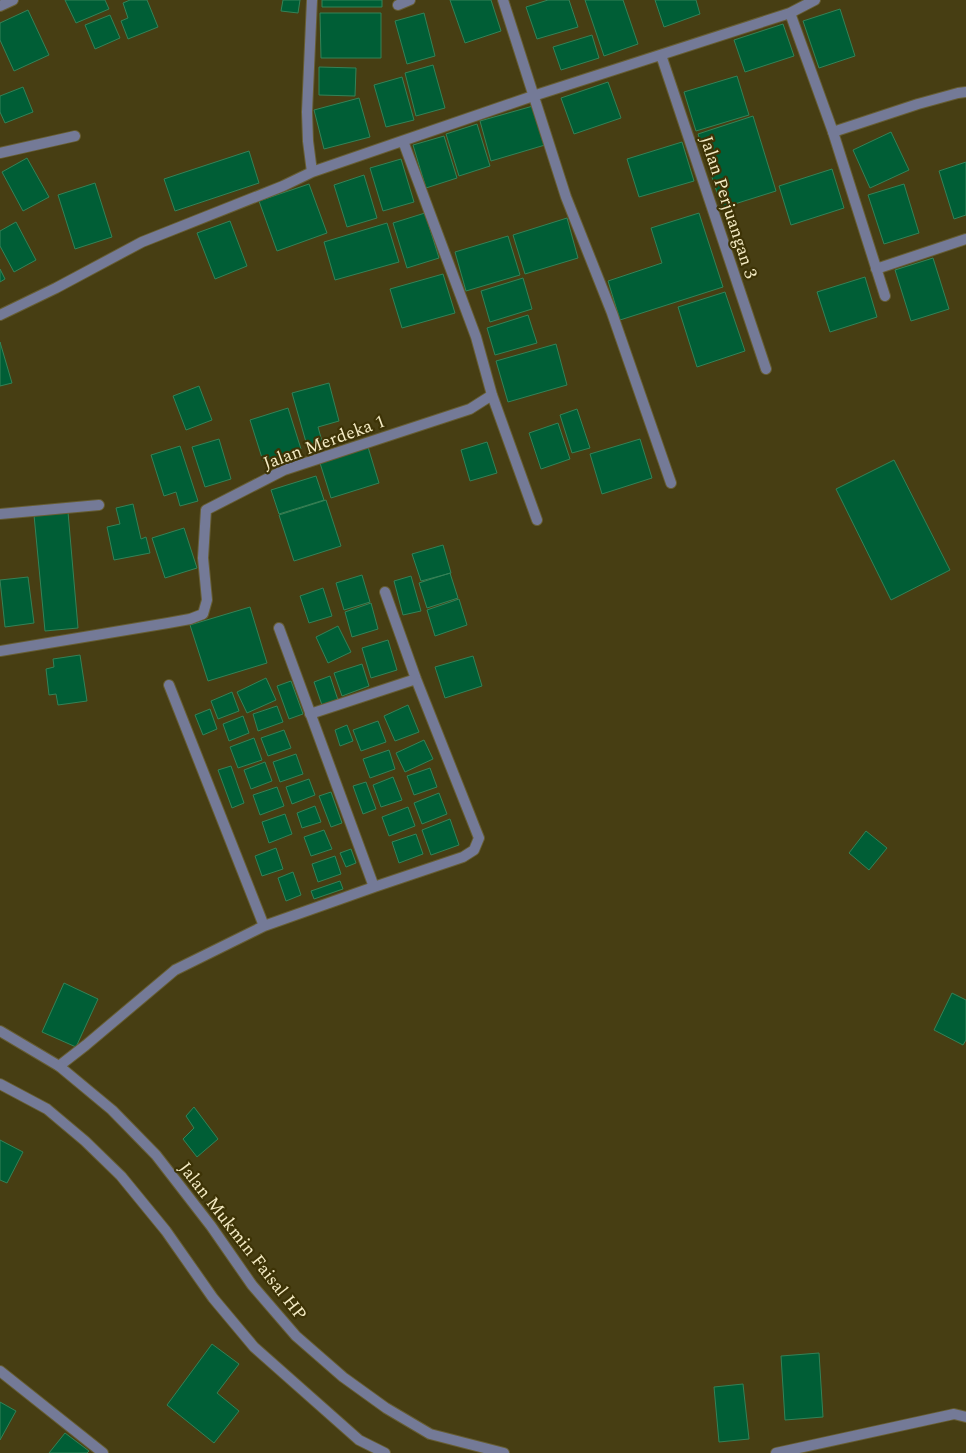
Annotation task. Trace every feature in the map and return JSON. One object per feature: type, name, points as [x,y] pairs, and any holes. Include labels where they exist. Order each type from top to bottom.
[{"type":"street","points":[[0,6],[13,0]]},
{"type":"street","points":[[312,0],[307,112],[312,172]]},
{"type":"street","points":[[398,5],[410,0]]},
{"type":"street","points":[[503,0],[566,197],[612,313],[671,483]]},
{"type":"street","points":[[0,315],[56,288],[142,242],[283,186],[312,172],[533,96],[790,13],[815,0]]},
{"type":"street","points":[[790,13],[832,132],[885,296]]},
{"type":"street","name":"Jalan Perjuangan 3","points":[[662,55],[766,369]]},
{"type":"street","points":[[832,132],[918,104],[966,92]]},
{"type":"street","points":[[0,153],[75,136]]},
{"type":"street","points":[[404,141],[476,337],[492,395],[537,520]]},
{"type":"street","points":[[876,268],[966,239]]},
{"type":"street","name":"Jalan Merdeka 1","points":[[0,651],[190,619],[203,614],[207,600],[204,558],[206,510],[284,470],[470,409],[492,395]]},
{"type":"street","points":[[0,514],[98,505]]},
{"type":"street","points":[[59,1066],[175,970],[264,926],[463,857],[474,850],[479,838],[416,679],[386,592]]},
{"type":"street","points":[[279,628],[374,887]]},
{"type":"street","points":[[310,714],[416,679]]},
{"type":"street","points":[[169,685],[264,926]]},
{"type":"street","name":"Jalan Mukmin Faisal HP","points":[[0,1031],[59,1066],[112,1110],[156,1155],[211,1226],[252,1285],[296,1336],[343,1377],[386,1408],[430,1434],[504,1453]]},
{"type":"street","points":[[0,1084],[47,1109],[91,1147],[121,1176],[160,1224],[213,1298],[254,1347],[359,1440],[385,1453]]},
{"type":"street","points":[[0,1371],[103,1453]]},
{"type":"street","points":[[776,1453],[954,1414],[966,1417]]},
{"type":"building","points":[[65,0],[105,0],[109,9],[76,23]]},
{"type":"building","points":[[130,0],[147,0],[158,27],[128,39],[121,21],[128,18],[123,3]]},
{"type":"building","points":[[283,0],[300,0],[298,13],[281,11]]},
{"type":"building","points":[[322,0],[382,0],[382,7],[322,7]]},
{"type":"building","points":[[450,0],[491,0],[501,31],[465,43]]},
{"type":"building","points":[[548,0],[569,0],[578,27],[537,39],[526,7]]},
{"type":"building","points":[[585,0],[623,0],[638,44],[604,56]]},
{"type":"building","points":[[655,0],[696,0],[700,14],[664,27]]},
{"type":"building","points":[[840,9],[855,56],[819,68],[803,21]]},
{"type":"building","points":[[28,10],[49,55],[14,71],[0,40],[0,23]]},
{"type":"building","points":[[320,13],[381,13],[381,58],[321,58]]},
{"type":"building","points":[[424,13],[435,56],[407,64],[395,21]]},
{"type":"building","points":[[110,15],[120,38],[95,49],[85,25]]},
{"type":"building","points":[[783,24],[794,56],[745,72],[734,40]]},
{"type":"building","points":[[592,35],[599,58],[561,70],[553,47]]},
{"type":"building","points":[[433,65],[445,108],[416,116],[405,73]]},
{"type":"building","points":[[319,67],[356,68],[355,96],[319,95]]},
{"type":"building","points":[[737,76],[749,115],[696,131],[684,92]]},
{"type":"building","points":[[402,77],[414,120],[386,127],[374,85]]},
{"type":"building","points":[[608,82],[621,118],[574,134],[561,98]]},
{"type":"building","points":[[23,87],[33,112],[5,123],[0,112],[0,96]]},
{"type":"building","points":[[359,98],[370,137],[324,149],[314,110]]},
{"type":"building","points":[[533,106],[545,145],[491,161],[480,121]]},
{"type":"building","points":[[753,116],[776,191],[722,208],[698,134]]},
{"type":"building","points":[[477,124],[490,166],[459,176],[446,134]]},
{"type":"building","points":[[891,132],[909,170],[870,188],[853,150]]},
{"type":"building","points":[[444,136],[457,178],[426,188],[413,145]]},
{"type":"building","points":[[682,142],[694,181],[639,197],[627,159]]},
{"type":"building","points":[[249,151],[259,183],[175,211],[164,179]]},
{"type":"building","points":[[27,158],[49,197],[23,211],[2,172]]},
{"type":"building","points":[[401,159],[414,202],[383,211],[370,168]]},
{"type":"building","points":[[966,162],[966,215],[954,219],[939,171]]},
{"type":"building","points":[[832,169],[844,208],[791,225],[779,186]]},
{"type":"building","points":[[364,175],[377,218],[347,227],[334,185]]},
{"type":"building","points":[[95,183],[112,237],[75,249],[58,195]]},
{"type":"building","points":[[309,184],[327,233],[277,251],[259,201]]},
{"type":"building","points":[[904,184],[919,233],[884,244],[868,195]]},
{"type":"building","points":[[425,213],[439,258],[407,268],[393,223]]},
{"type":"building","points":[[699,213],[723,287],[620,320],[608,281],[662,263],[651,228]]},
{"type":"building","points":[[567,218],[578,258],[525,274],[513,235]]},
{"type":"building","points":[[230,221],[247,266],[215,279],[197,233]]},
{"type":"building","points":[[16,222],[36,260],[14,272],[0,246],[0,231]]},
{"type":"building","points":[[387,223],[399,262],[335,280],[324,242]]},
{"type":"building","points":[[508,236],[520,275],[466,291],[455,252]]},
{"type":"building","points":[[933,258],[949,309],[911,321],[895,270]]},
{"type":"building","points":[[0,269],[5,279],[0,282]]},
{"type":"building","points":[[443,274],[455,313],[402,328],[390,289]]},
{"type":"building","points":[[865,277],[877,317],[830,332],[817,292]]},
{"type":"building","points":[[523,278],[532,309],[490,322],[481,291]]},
{"type":"building","points":[[725,292],[745,351],[697,367],[678,307]]},
{"type":"building","points":[[528,315],[537,343],[495,355],[487,328]]},
{"type":"building","points":[[0,342],[12,383],[0,386]]},
{"type":"building","points":[[556,344],[567,385],[508,402],[496,361]]},
{"type":"building","points":[[329,383],[339,421],[318,427],[323,445],[308,449],[292,393]]},
{"type":"building","points":[[199,386],[212,420],[186,430],[173,396]]},
{"type":"building","points":[[288,408],[301,449],[263,461],[250,420]]},
{"type":"building","points":[[577,409],[590,448],[572,453],[560,415]]},
{"type":"building","points":[[558,423],[570,459],[541,469],[529,433]]},
{"type":"building","points":[[219,439],[231,479],[205,487],[192,447]]},
{"type":"building","points":[[640,439],[652,478],[602,494],[590,454]]},
{"type":"building","points":[[487,442],[497,473],[470,481],[461,450]]},
{"type":"building","points":[[180,446],[198,501],[180,506],[176,492],[164,496],[151,455]]},
{"type":"building","points":[[368,447],[379,483],[331,498],[320,463]]},
{"type":"building","points":[[894,460],[950,570],[891,600],[836,489]]},
{"type":"building","points":[[316,476],[324,500],[279,514],[271,490]]},
{"type":"building","points":[[326,500],[341,546],[294,561],[279,515]]},
{"type":"building","points":[[133,504],[141,539],[146,537],[150,553],[114,560],[107,527],[120,524],[116,508]]},
{"type":"building","points":[[68,512],[78,628],[45,631],[34,515]]},
{"type":"building","points":[[184,528],[197,568],[165,578],[152,538]]},
{"type":"building","points":[[443,545],[451,573],[421,581],[412,554]]},
{"type":"building","points":[[450,573],[458,598],[427,608],[419,583]]},
{"type":"building","points":[[362,575],[370,602],[344,610],[336,583]]},
{"type":"building","points":[[411,576],[421,611],[403,615],[394,581]]},
{"type":"building","points":[[28,577],[34,623],[5,627],[0,580]]},
{"type":"building","points":[[323,588],[332,616],[309,623],[300,596]]},
{"type":"building","points":[[459,599],[467,625],[435,636],[427,610]]},
{"type":"building","points":[[371,603],[378,629],[352,637],[345,612]]},
{"type":"building","points":[[250,607],[267,663],[208,681],[190,625]]},
{"type":"building","points":[[338,626],[351,652],[328,663],[316,637]]},
{"type":"building","points":[[388,640],[397,670],[371,678],[362,648]]},
{"type":"building","points":[[80,655],[87,701],[58,705],[56,694],[49,695],[46,669],[54,667],[53,659]]},
{"type":"building","points":[[473,656],[482,686],[445,698],[435,667]]},
{"type":"building","points":[[362,664],[369,686],[342,696],[334,673]]},
{"type":"building","points":[[330,676],[339,703],[323,708],[314,682]]},
{"type":"building","points":[[266,678],[276,700],[247,713],[237,692]]},
{"type":"building","points":[[291,681],[303,714],[289,719],[277,686]]},
{"type":"building","points":[[232,692],[239,711],[218,719],[211,701]]},
{"type":"building","points":[[408,705],[419,732],[395,741],[384,716]]},
{"type":"building","points":[[277,706],[283,722],[258,731],[253,714]]},
{"type":"building","points":[[210,709],[217,729],[203,735],[195,715]]},
{"type":"building","points":[[243,716],[249,733],[229,741],[223,724]]},
{"type":"building","points":[[378,721],[386,742],[361,751],[353,730]]},
{"type":"building","points":[[347,725],[353,741],[340,746],[335,730]]},
{"type":"building","points":[[284,730],[291,748],[268,756],[261,738]]},
{"type":"building","points":[[254,738],[262,760],[238,768],[230,747]]},
{"type":"building","points":[[424,740],[433,759],[405,772],[396,753]]},
{"type":"building","points":[[389,750],[395,769],[370,778],[363,759]]},
{"type":"building","points":[[296,754],[303,774],[280,782],[273,762]]},
{"type":"building","points":[[265,762],[272,781],[251,789],[244,770]]},
{"type":"building","points":[[231,766],[244,803],[232,808],[218,770]]},
{"type":"building","points":[[430,768],[437,787],[414,795],[407,776]]},
{"type":"building","points":[[393,777],[402,800],[381,807],[373,785]]},
{"type":"building","points":[[309,779],[315,795],[292,804],[286,787]]},
{"type":"building","points":[[366,782],[376,809],[363,814],[353,786]]},
{"type":"building","points":[[277,787],[284,806],[260,815],[253,795]]},
{"type":"building","points":[[331,792],[342,823],[331,827],[319,796]]},
{"type":"building","points":[[439,793],[447,814],[422,824],[414,803]]},
{"type":"building","points":[[315,806],[321,822],[302,828],[297,813]]},
{"type":"building","points":[[408,807],[415,826],[389,836],[382,817]]},
{"type":"building","points":[[285,814],[292,834],[269,843],[262,822]]},
{"type":"building","points":[[450,819],[459,845],[431,855],[422,830]]},
{"type":"building","points":[[324,830],[332,849],[311,856],[304,837]]},
{"type":"building","points":[[866,831],[887,848],[869,870],[849,853]]},
{"type":"building","points":[[416,834],[423,854],[399,863],[392,842]]},
{"type":"building","points":[[276,848],[283,869],[262,876],[255,856]]},
{"type":"building","points":[[351,849],[356,863],[346,867],[340,853]]},
{"type":"building","points":[[335,856],[341,874],[318,882],[312,864]]},
{"type":"building","points":[[293,872],[301,895],[286,901],[278,878]]},
{"type":"building","points":[[340,881],[343,889],[314,899],[311,891]]},
{"type":"building","points":[[64,983],[98,999],[76,1047],[42,1032]]},
{"type":"building","points":[[952,993],[966,1000],[966,1040],[963,1045],[934,1030]]},
{"type":"building","points":[[194,1107],[218,1139],[197,1157],[183,1139],[194,1128],[186,1116]]},
{"type":"building","points":[[0,1140],[23,1152],[7,1183],[0,1180]]},
{"type":"building","points":[[212,1344],[239,1364],[217,1393],[239,1411],[214,1443],[167,1405]]},
{"type":"building","points":[[819,1353],[823,1417],[785,1420],[781,1356]]},
{"type":"building","points":[[743,1384],[749,1439],[719,1442],[714,1387]]},
{"type":"building","points":[[0,1402],[16,1411],[0,1440]]},
{"type":"building","points":[[65,1433],[89,1451],[87,1453],[49,1453]]}]
